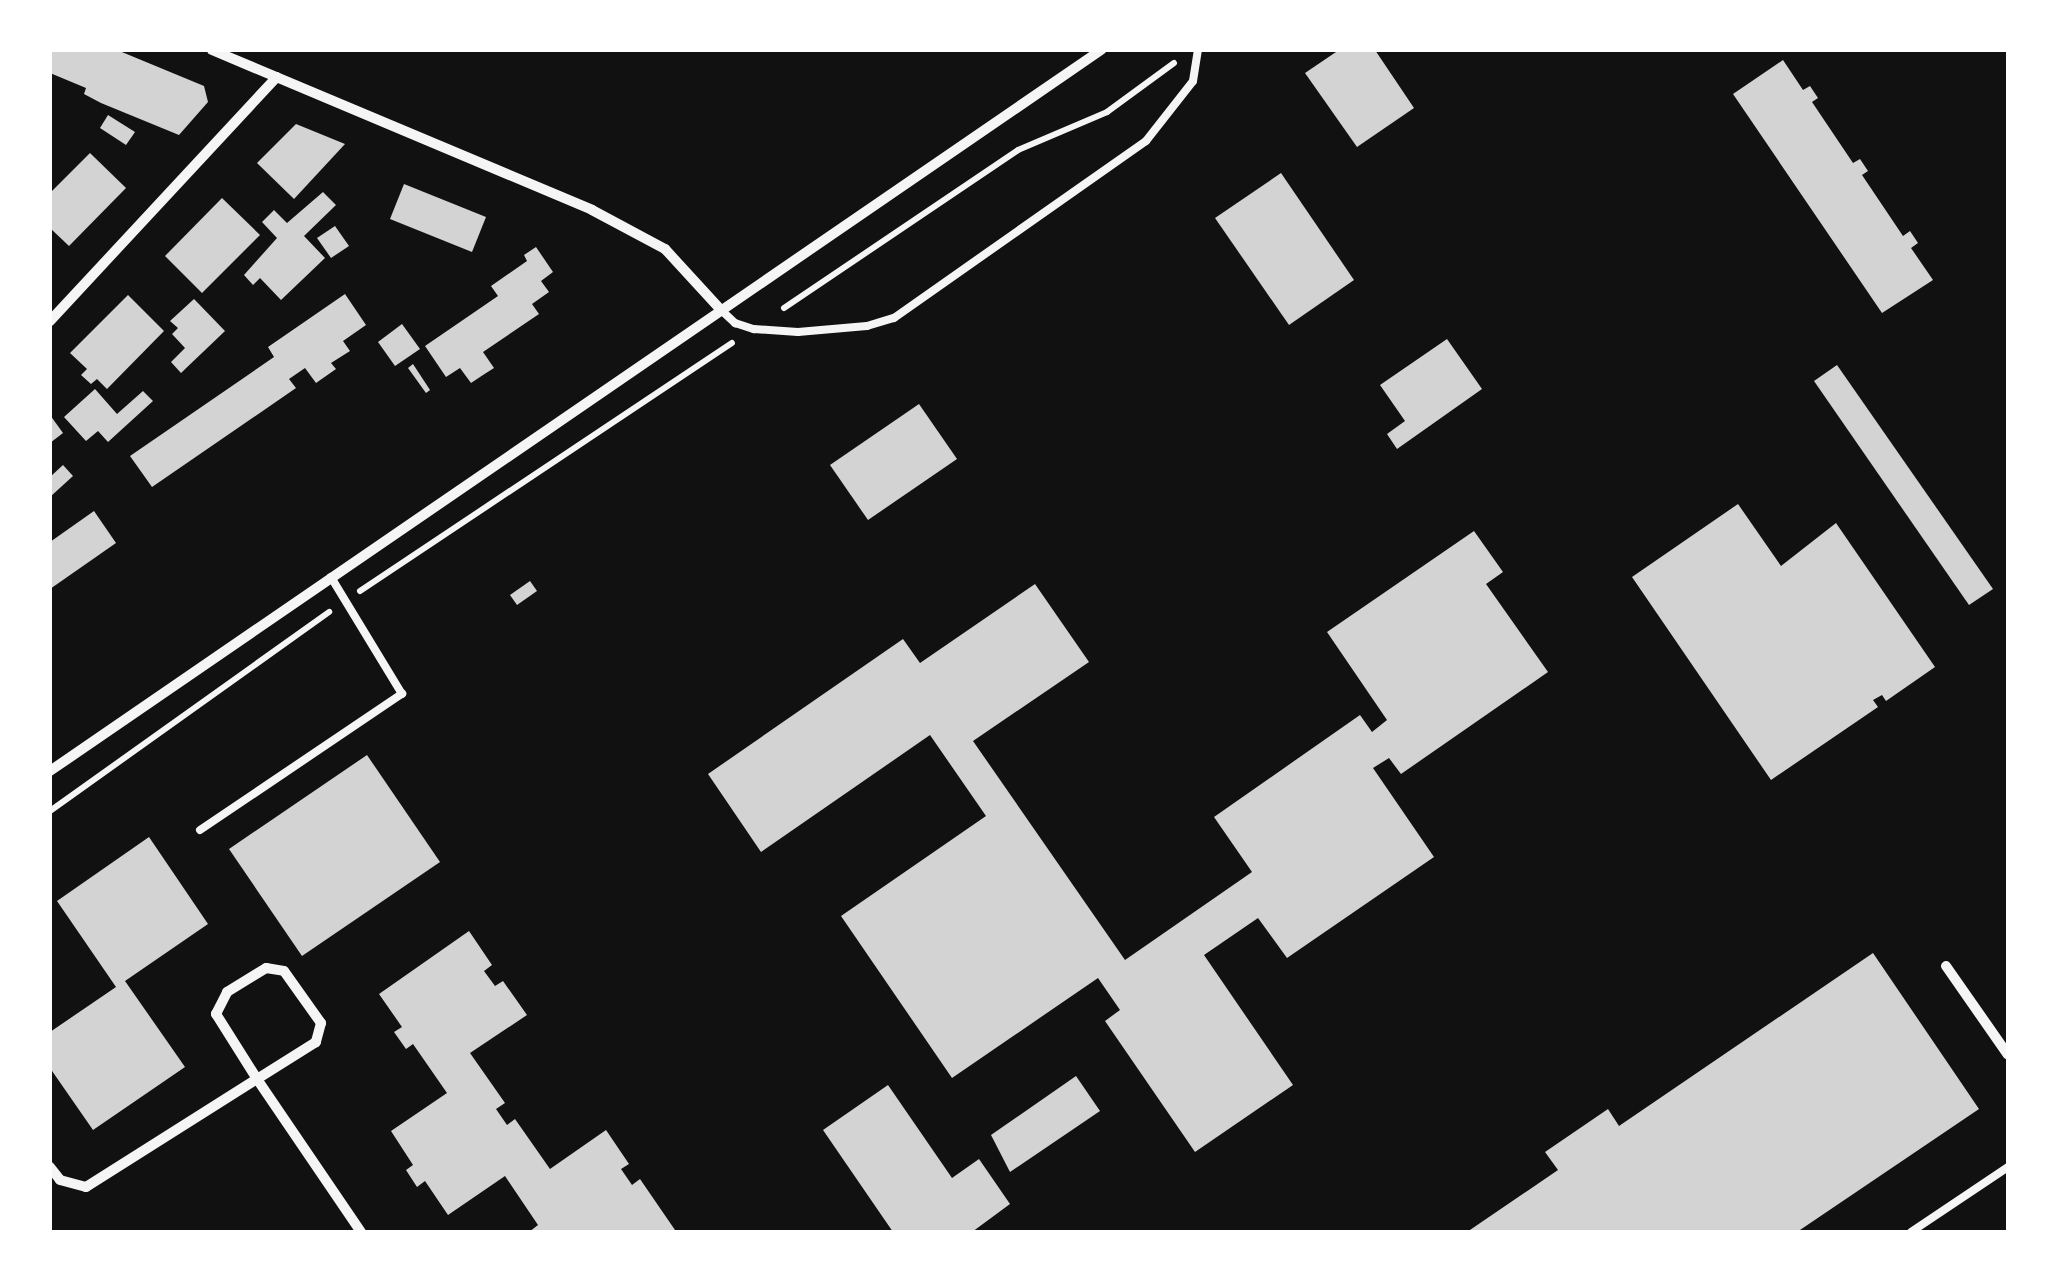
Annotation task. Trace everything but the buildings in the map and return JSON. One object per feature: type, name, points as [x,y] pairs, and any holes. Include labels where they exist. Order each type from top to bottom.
[{"type":"street","points":[[212,50],[592,210],[664,249],[720,309]]},
{"type":"street","points":[[50,770],[1100,50]]},
{"type":"street","points":[[50,321],[276,77]]},
{"type":"street","points":[[1946,966],[2008,1055]]},
{"type":"street","points":[[50,1168],[60,1180],[86,1187],[257,1079],[316,1042],[320,1022],[284,971],[266,968],[227,992],[216,1014],[257,1079],[361,1232]]},
{"type":"lane","points":[[720,309],[735,323],[754,329],[798,332],[867,326],[894,318],[1146,141],[1193,81],[1198,50]]},
{"type":"lane","points":[[200,830],[402,694],[331,577]]},
{"type":"lane","points":[[1911,1232],[2008,1167]]},
{"type":"path","points":[[50,811],[346,600],[1018,150],[1108,112],[1178,58]]}]
